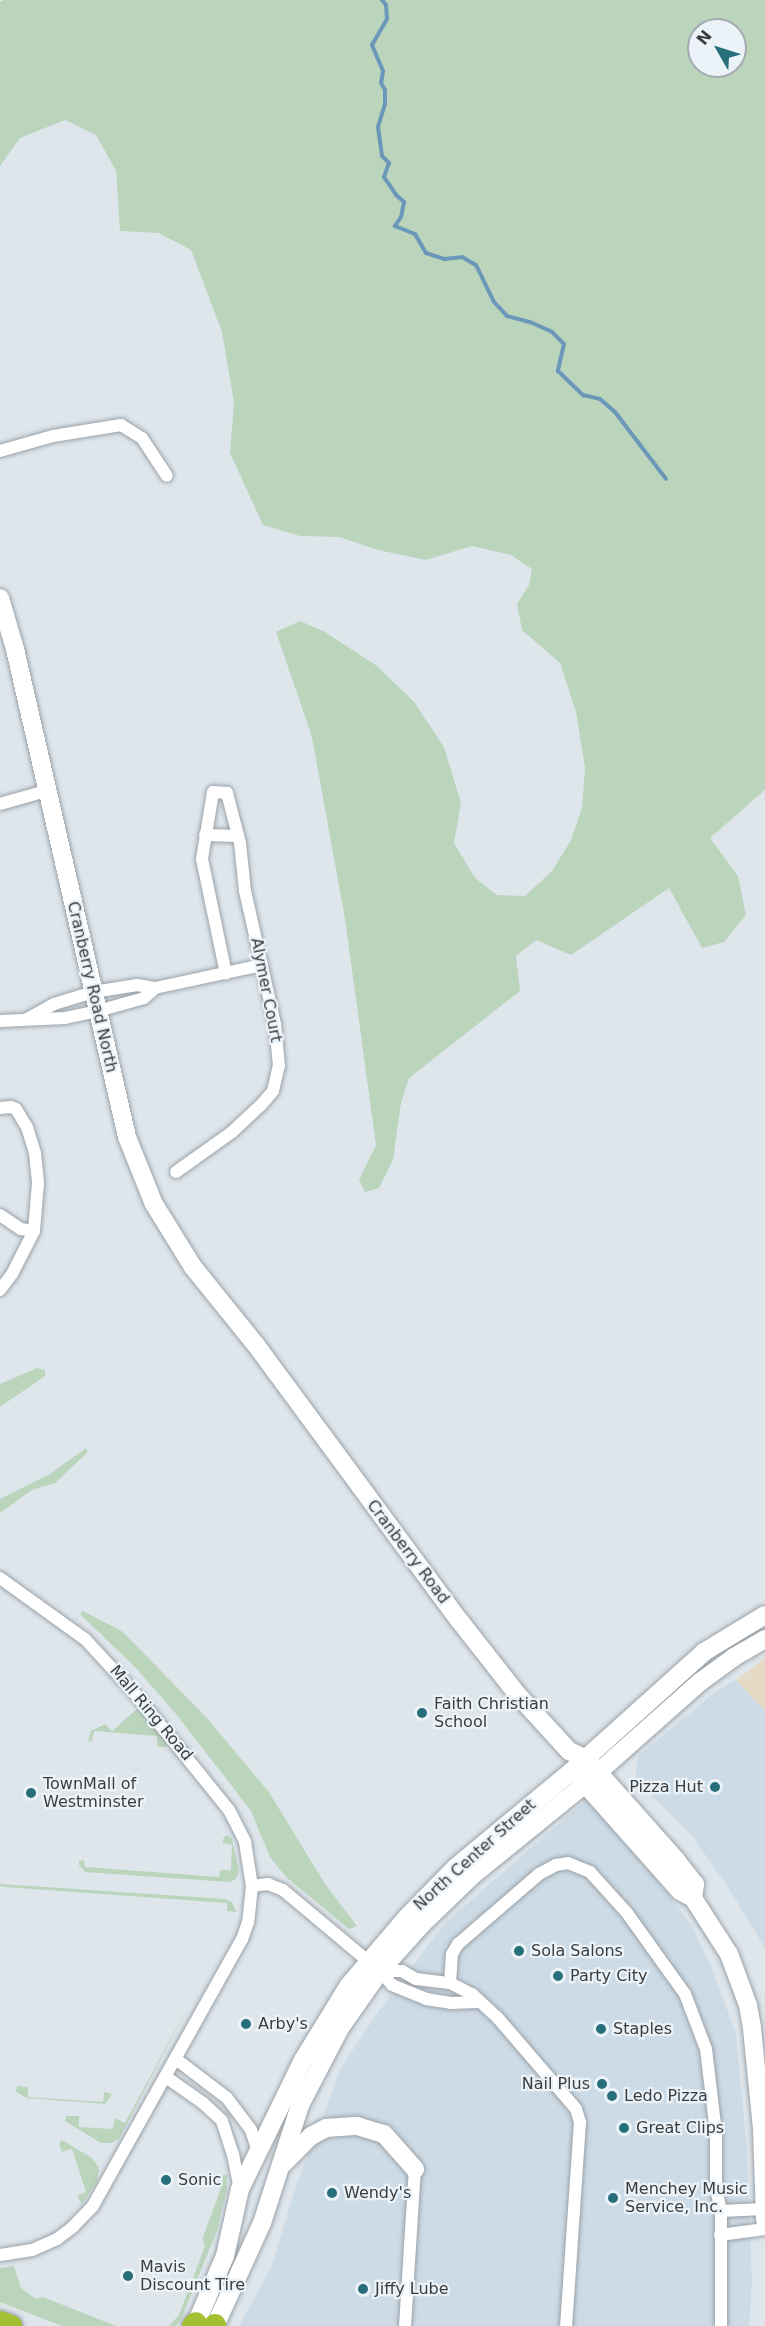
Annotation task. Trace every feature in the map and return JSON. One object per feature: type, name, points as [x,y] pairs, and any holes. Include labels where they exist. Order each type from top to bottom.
[{"type":"highway","points":[[0,2322],[11,2326]]},
{"type":"street","points":[[0,451],[53,436],[125,426],[142,438],[167,476]]},
{"type":"street","name":"Cranberry Road North","points":[[0,598],[15,649],[127,1137],[154,1204],[193,1267],[256,1345]]},
{"type":"street","points":[[0,804],[46,791]]},
{"type":"street","name":"Alymer Court","points":[[176,1172],[232,1132],[273,1091],[279,1066],[277,1041],[262,965],[244,891],[243,861],[238,836],[227,792],[213,792],[202,859],[226,974]]},
{"type":"street","points":[[205,835],[238,836]]},
{"type":"street","points":[[27,1019],[54,1004],[93,992],[137,985],[155,988],[262,965]]},
{"type":"street","points":[[0,1022],[65,1018],[98,1011],[144,998],[155,988]]},
{"type":"street","points":[[0,1290],[12,1274],[34,1231],[38,1183],[36,1154],[22,1116],[6,1107]]},
{"type":"street","points":[[0,1215],[21,1229],[34,1231]]},
{"type":"street","name":"Cranberry Road","points":[[256,1345],[459,1620],[517,1694],[592,1778],[695,1884],[693,1898],[729,1954],[748,2005],[762,2118],[765,2220]]},
{"type":"street","name":"Mall Ring Road","points":[[0,1578],[85,1639],[146,1706],[229,1810],[245,1842],[252,1886],[248,1922],[242,1939],[100,2193],[80,2221],[49,2243],[32,2250],[0,2255]]},
{"type":"street","name":"North Center Street","points":[[205,2326],[262,2223],[300,2105],[319,2066],[374,1967],[406,1917],[455,1868],[576,1760],[704,1652],[765,1616]]},
{"type":"street","name":"North Center Street","points":[[205,2326],[225,2256],[240,2189],[314,2041],[349,1985],[374,1967],[474,1874],[592,1778],[700,1682],[734,1657],[765,1639]]},
{"type":"street","points":[[450,1983],[453,1949],[539,1874],[556,1865],[568,1863],[590,1872],[627,1913],[663,1960],[685,1994],[700,2028],[711,2078],[716,2133],[716,2188],[721,2211],[723,2309],[721,2326]]},
{"type":"street","points":[[252,1886],[268,1884],[283,1890],[392,1985],[409,1994],[451,2003],[478,2002]]},
{"type":"street","points":[[374,1967],[402,1971],[416,1979],[450,1983],[464,1989],[497,2017],[571,2103],[578,2115],[566,2326]]},
{"type":"street","points":[[176,2059],[227,2098],[250,2130],[258,2151],[262,2223]]},
{"type":"street","points":[[166,2077],[203,2103],[222,2121],[233,2154],[240,2189]]},
{"type":"street","points":[[278,2169],[311,2136],[326,2128],[357,2126],[384,2134],[415,2169],[405,2326]]},
{"type":"street","points":[[721,2211],[764,2209]]},
{"type":"street","points":[[720,2235],[765,2229]]},
{"type":"shaded area","points":[[765,1658],[765,1711],[736,1680]]},
{"type":"shaded area","points":[[736,1680],[765,1711],[765,1948],[731,1892],[693,1837],[635,1779],[638,1756],[719,1689]]},
{"type":"shaded area","points":[[587,1799],[650,1870],[691,1925],[711,1966],[736,2034],[747,2151],[752,2281],[749,2326],[239,2326],[272,2266],[295,2189],[341,2068],[376,2015],[444,1924]]},
{"type":"green space","points":[[4,0],[765,0],[765,790],[710,838],[738,876],[746,915],[724,942],[702,948],[669,888],[571,955],[536,940],[516,956],[520,991],[409,1078],[401,1103],[393,1160],[379,1188],[365,1192],[359,1180],[376,1145],[345,919],[312,737],[276,632],[300,621],[325,632],[377,666],[414,702],[444,747],[461,803],[454,843],[475,878],[497,895],[525,896],[552,871],[571,840],[582,808],[585,768],[576,712],[560,663],[522,630],[517,604],[529,585],[532,569],[511,555],[472,546],[426,560],[378,550],[340,537],[300,536],[263,525],[230,453],[234,403],[222,332],[191,250],[159,233],[120,231],[116,171],[96,135],[65,120],[20,138],[0,166],[0,2]]},
{"type":"green space","points":[[37,1368],[45,1370],[45,1376],[0,1407],[0,1384]]},
{"type":"green space","points":[[86,1448],[88,1452],[55,1483],[32,1490],[0,1513],[0,1499],[50,1474]]},
{"type":"green space","points":[[83,1611],[123,1632],[206,1717],[269,1792],[325,1884],[357,1926],[349,1929],[286,1877],[270,1857],[251,1811],[176,1714],[135,1667],[80,1614]]},
{"type":"green space","points":[[138,1708],[166,1743],[166,1747],[157,1747],[157,1736],[94,1731],[92,1742],[88,1741],[91,1731],[105,1724],[112,1731]]},
{"type":"green space","points":[[227,1835],[232,1839],[239,1872],[236,1879],[229,1882],[85,1872],[79,1865],[79,1861],[84,1860],[85,1867],[219,1877],[220,1870],[231,1870],[232,1845],[222,1843]]},
{"type":"green space","points":[[0,1884],[225,1899],[232,1902],[236,1912],[227,1911],[227,1903],[5,1887]]},
{"type":"green space","points":[[191,2001],[119,2139],[111,2143],[101,2143],[65,2121],[66,2116],[79,2116],[79,2127],[113,2129],[115,2118],[125,2123]]},
{"type":"green space","points":[[17,2086],[28,2087],[28,2097],[103,2102],[104,2092],[112,2094],[105,2104],[27,2098],[16,2092]]},
{"type":"green space","points":[[62,2140],[92,2158],[99,2168],[97,2181],[82,2204],[77,2196],[86,2192],[72,2149],[62,2152],[59,2144]]},
{"type":"green space","points":[[221,2175],[227,2175],[227,2189],[217,2231],[182,2317],[176,2326],[169,2326],[179,2315],[205,2246],[202,2240],[220,2191]]},
{"type":"green space","points":[[14,2266],[21,2288],[36,2299],[43,2297],[116,2326],[62,2326],[0,2302],[0,2268]]},
{"type":"waterway","points":[[382,0],[386,5],[387,19],[372,45],[383,71],[381,83],[385,90],[385,104],[378,127],[382,156],[389,163],[384,177],[396,195],[404,202],[401,217],[395,226],[415,234],[426,253],[444,259],[462,257],[476,265],[494,302],[507,316],[530,322],[552,332],[564,344],[558,371],[583,395],[600,399],[615,412],[666,479]]},
{"type":"place","name":"Faith Christian School","points":[[422,1713]]},
{"type":"place","name":"Pizza Hut","points":[[715,1787]]},
{"type":"place","name":"TownMall of Westminster","points":[[31,1793]]},
{"type":"place","name":"Sola Salons","points":[[519,1951]]},
{"type":"place","name":"Party City","points":[[558,1976]]},
{"type":"place","name":"Arby's","points":[[246,2024]]},
{"type":"place","name":"Staples","points":[[601,2029]]},
{"type":"place","name":"Nail Plus","points":[[602,2084]]},
{"type":"place","name":"Ledo Pizza","points":[[612,2096]]},
{"type":"place","name":"Great Clips","points":[[624,2128]]},
{"type":"place","name":"Sonic","points":[[166,2180]]},
{"type":"place","name":"Wendy's","points":[[332,2193]]},
{"type":"place","name":"Menchey Music Service, Inc.","points":[[613,2198]]},
{"type":"place","name":"Mavis Discount Tire","points":[[128,2276]]},
{"type":"place","name":"Jiffy Lube","points":[[363,2289]]}]
